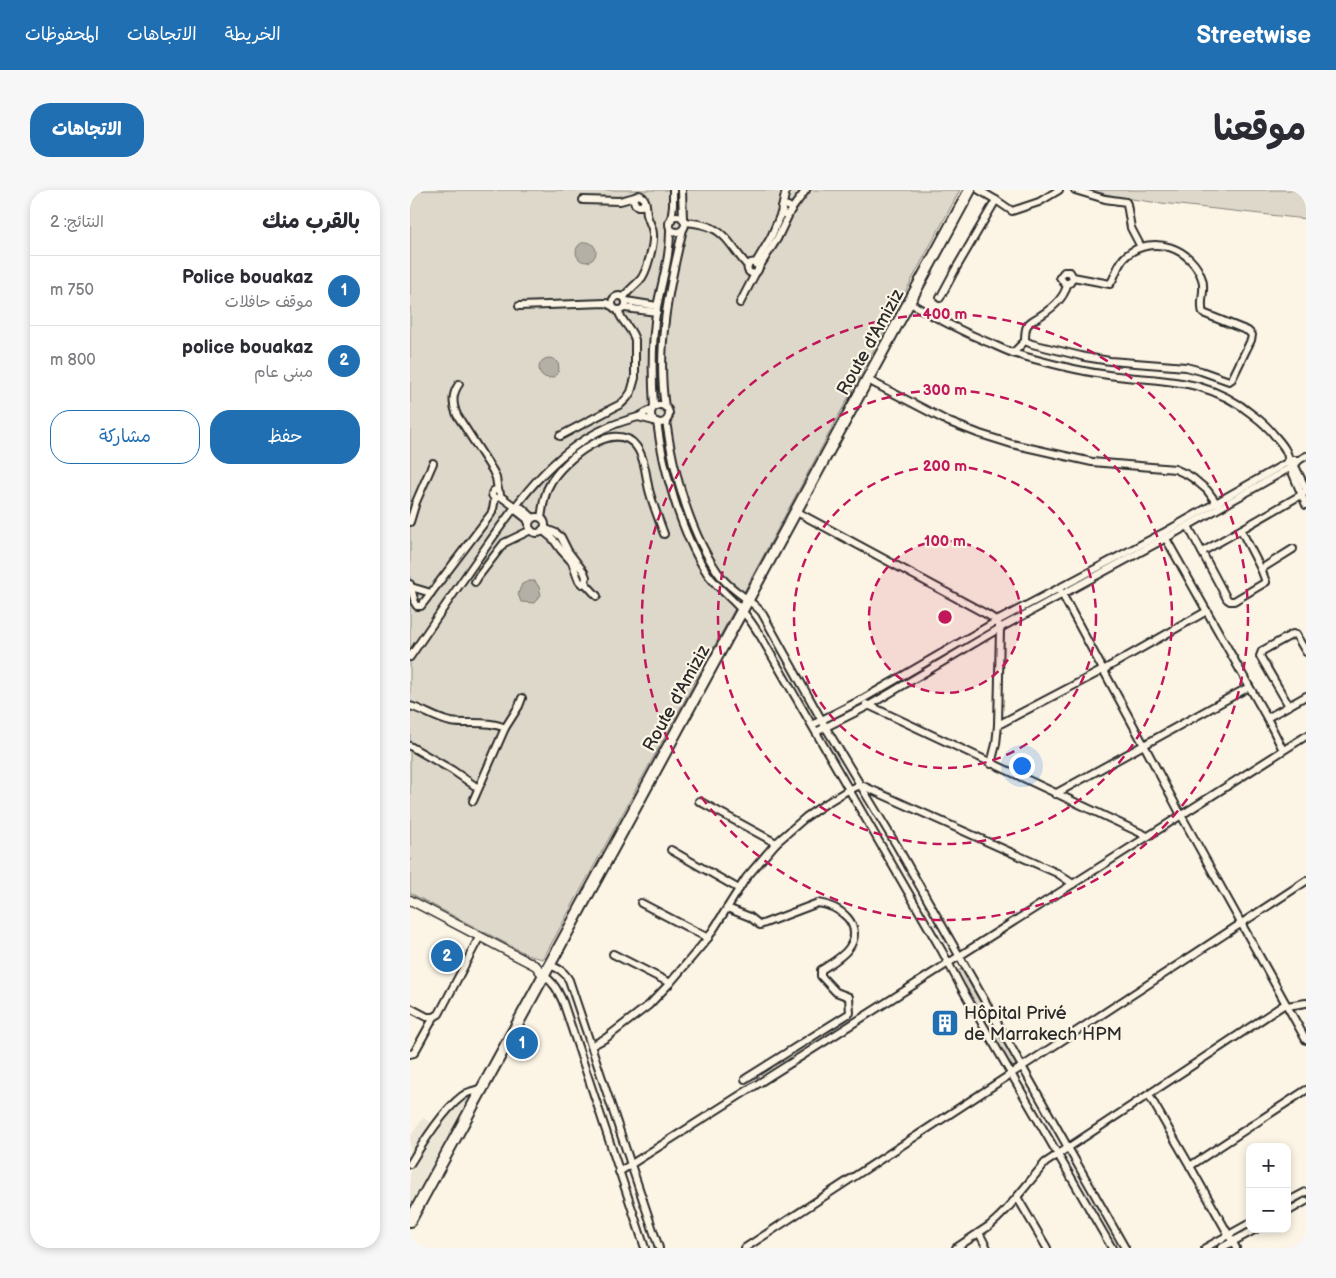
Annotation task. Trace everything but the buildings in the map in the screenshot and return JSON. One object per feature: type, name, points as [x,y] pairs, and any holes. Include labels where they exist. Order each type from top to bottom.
[{"type":"main road","name":"Route d'Amiziz","points":[[410,1221],[797,512],[970,190]]},
{"type":"street","points":[[636,201],[642,190]]},
{"type":"street","points":[[618,303],[640,280],[646,267],[653,235],[645,200],[646,190]]},
{"type":"street","points":[[673,190],[670,242],[657,309],[653,408],[651,414],[655,421],[670,486],[694,548],[707,573],[717,586],[743,611],[761,637],[1112,1248]]},
{"type":"street","points":[[682,190],[684,224],[670,281],[665,318],[662,381],[668,412],[666,420],[675,467],[692,521],[702,545],[723,579],[732,589],[758,608],[762,614],[826,728],[897,846],[1125,1248]]},
{"type":"street","points":[[740,303],[771,237],[782,209],[786,190]]},
{"type":"street","points":[[670,224],[676,217],[684,224],[706,225],[716,230],[728,241],[752,274],[777,239],[790,212],[806,190]]},
{"type":"street","points":[[979,190],[1012,211],[1039,202],[1058,190]]},
{"type":"street","points":[[1075,190],[1105,199],[1126,202],[1131,228],[1141,247]]},
{"type":"street","points":[[636,201],[640,195],[645,200]]},
{"type":"street","points":[[583,200],[636,201]]},
{"type":"street","points":[[940,298],[996,200]]},
{"type":"street","points":[[636,201],[648,218]]},
{"type":"street","points":[[782,209],[787,206],[790,212]]},
{"type":"street","points":[[670,224],[676,232],[684,224]]},
{"type":"street","points":[[1025,341],[1085,357],[1110,361],[1186,367],[1229,381],[1232,379],[1251,340],[1252,335],[1248,331],[1203,313],[1201,306],[1203,280],[1196,266],[1188,257],[1174,248],[1148,245],[1133,251],[1121,261],[1110,284],[1073,278]]},
{"type":"street","points":[[748,266],[751,263],[756,269]]},
{"type":"street","points":[[1066,283],[1061,280],[1061,274],[1070,272],[1073,278]]},
{"type":"street","points":[[1066,283],[1070,283],[1073,278]]},
{"type":"street","points":[[1013,353],[1025,341],[1025,330],[1030,322],[1052,308],[1066,289],[1066,283]]},
{"type":"street","points":[[519,306],[618,303],[657,309]]},
{"type":"street","points":[[560,436],[621,404],[631,392],[635,378],[636,340],[634,334],[622,321],[618,303]]},
{"type":"street","points":[[910,303],[967,333],[1013,353],[1094,373],[1179,382],[1208,388],[1225,395],[1262,422],[1280,442],[1292,462],[1304,492],[1306,505]]},
{"type":"street","points":[[868,380],[950,422],[1012,444],[1092,462],[1175,469],[1188,475],[1207,490],[1218,506]]},
{"type":"street","points":[[410,586],[415,603],[419,607],[432,593],[491,514],[498,495],[496,478],[493,471],[457,415],[454,407],[452,399],[454,391],[459,384]]},
{"type":"street","points":[[410,657],[515,506],[552,465],[573,447],[605,428],[638,417],[660,405],[666,407]]},
{"type":"street","points":[[638,417],[661,422],[666,420]]},
{"type":"street","points":[[530,527],[530,521],[537,518],[546,491],[564,465],[599,441],[620,438],[632,442],[641,454],[650,492],[664,534]]},
{"type":"street","points":[[812,725],[1164,536],[1292,462],[1306,456]]},
{"type":"street","points":[[410,522],[418,495],[433,463]]},
{"type":"street","points":[[1202,552],[1304,492]]},
{"type":"street","points":[[498,495],[544,522],[543,529]]},
{"type":"street","points":[[515,506],[518,512],[527,519],[530,527],[535,532],[543,529]]},
{"type":"street","points":[[1164,536],[1188,526],[1218,506]]},
{"type":"street","points":[[797,512],[988,614],[999,625],[998,725],[995,752],[991,764]]},
{"type":"street","points":[[1188,526],[1227,599],[1230,601],[1234,601],[1265,583],[1266,580],[1241,530]]},
{"type":"street","points":[[475,582],[504,543],[530,527]]},
{"type":"street","points":[[543,529],[554,539],[572,562],[579,581],[582,584],[586,583],[598,596]]},
{"type":"street","points":[[1164,536],[1267,718],[1282,750]]},
{"type":"street","points":[[1261,569],[1293,549]]},
{"type":"street","points":[[410,586],[432,593]]},
{"type":"street","points":[[1061,592],[1181,815],[1306,1040]]},
{"type":"street","points":[[998,725],[1103,670],[1207,611]]},
{"type":"street","points":[[816,732],[868,706],[999,625]]},
{"type":"street","points":[[1289,706],[1260,653],[1293,634],[1296,635],[1306,652]]},
{"type":"street","points":[[1055,794],[1249,686]]},
{"type":"street","points":[[1267,718],[1306,696]]},
{"type":"street","points":[[474,801],[505,728],[522,698]]},
{"type":"street","points":[[861,700],[868,706],[1146,837]]},
{"type":"street","points":[[410,706],[450,722],[499,725],[505,728]]},
{"type":"street","points":[[620,1172],[1306,736]]},
{"type":"street","points":[[410,746],[452,770],[478,788]]},
{"type":"street","points":[[591,1046],[606,1038],[650,1005],[708,938],[738,888],[776,843],[806,817],[848,790],[861,785],[1057,873],[1073,884]]},
{"type":"street","points":[[699,801],[776,843]]},
{"type":"street","points":[[886,853],[897,846]]},
{"type":"street","points":[[671,850],[738,888]]},
{"type":"street","points":[[746,1248],[1306,881]]},
{"type":"street","points":[[410,900],[536,966],[556,986],[645,1248]]},
{"type":"street","points":[[641,903],[708,938]]},
{"type":"street","points":[[727,908],[750,917],[760,925],[818,903],[826,904],[843,913],[853,926],[854,936],[848,951],[821,970],[821,976],[836,992],[849,997],[850,1013],[745,1079]]},
{"type":"street","points":[[410,1054],[414,1053],[434,1018],[439,1014],[480,936]]},
{"type":"street","points":[[613,954],[670,983]]},
{"type":"street","points":[[536,966],[549,965],[557,968],[565,973],[569,980],[659,1248]]},
{"type":"street","points":[[956,1248],[997,1219],[1045,1163],[1057,1154],[1286,1005],[1306,1003]]},
{"type":"street","points":[[410,1008],[434,1018]]},
{"type":"street","points":[[410,1164],[434,1128],[458,1099],[468,1092],[482,1088]]},
{"type":"street","points":[[1190,1166],[1306,1090]]},
{"type":"street","points":[[1149,1095],[1234,1245]]},
{"type":"street","points":[[1291,1200],[1306,1192]]},
{"type":"street","points":[[1017,1197],[1047,1248]]},
{"type":"street","points":[[1291,1210],[1306,1201]]},
{"type":"street","points":[[1204,1248],[1246,1225]]},
{"type":"street","points":[[979,1233],[987,1248]]},
{"type":"street","points":[[1222,1248],[1234,1245],[1250,1233]]},
{"type":"shaded area","points":[[410,190],[960,190],[739,601],[543,959],[530,956],[410,893]]},
{"type":"shaded area","points":[[1089,190],[1306,190],[1306,219],[1152,202]]},
{"type":"shaded area","points":[[586,242],[593,245],[596,252],[593,259],[586,262],[579,259],[576,252],[579,245]]},
{"type":"shaded area","points":[[549,358],[556,361],[559,368],[556,375],[549,378],[542,375],[539,368],[542,361]]},
{"type":"shaded area","points":[[535,581],[541,595],[534,603],[521,602],[518,594],[522,584]]},
{"type":"shaded area","points":[[961,969],[1016,1065],[1010,1068],[956,972]]},
{"type":"shaded area","points":[[480,1083],[410,1213],[410,1137],[423,1118],[432,1123],[454,1097],[469,1087]]},
{"type":"place","name":"police bouakaz","points":[[447,956]]},
{"type":"place","name":"Hôpital Privé de Marrakech HPM","points":[[945,1023]]},
{"type":"place","name":"Police bouakaz","points":[[522,1043]]}]
